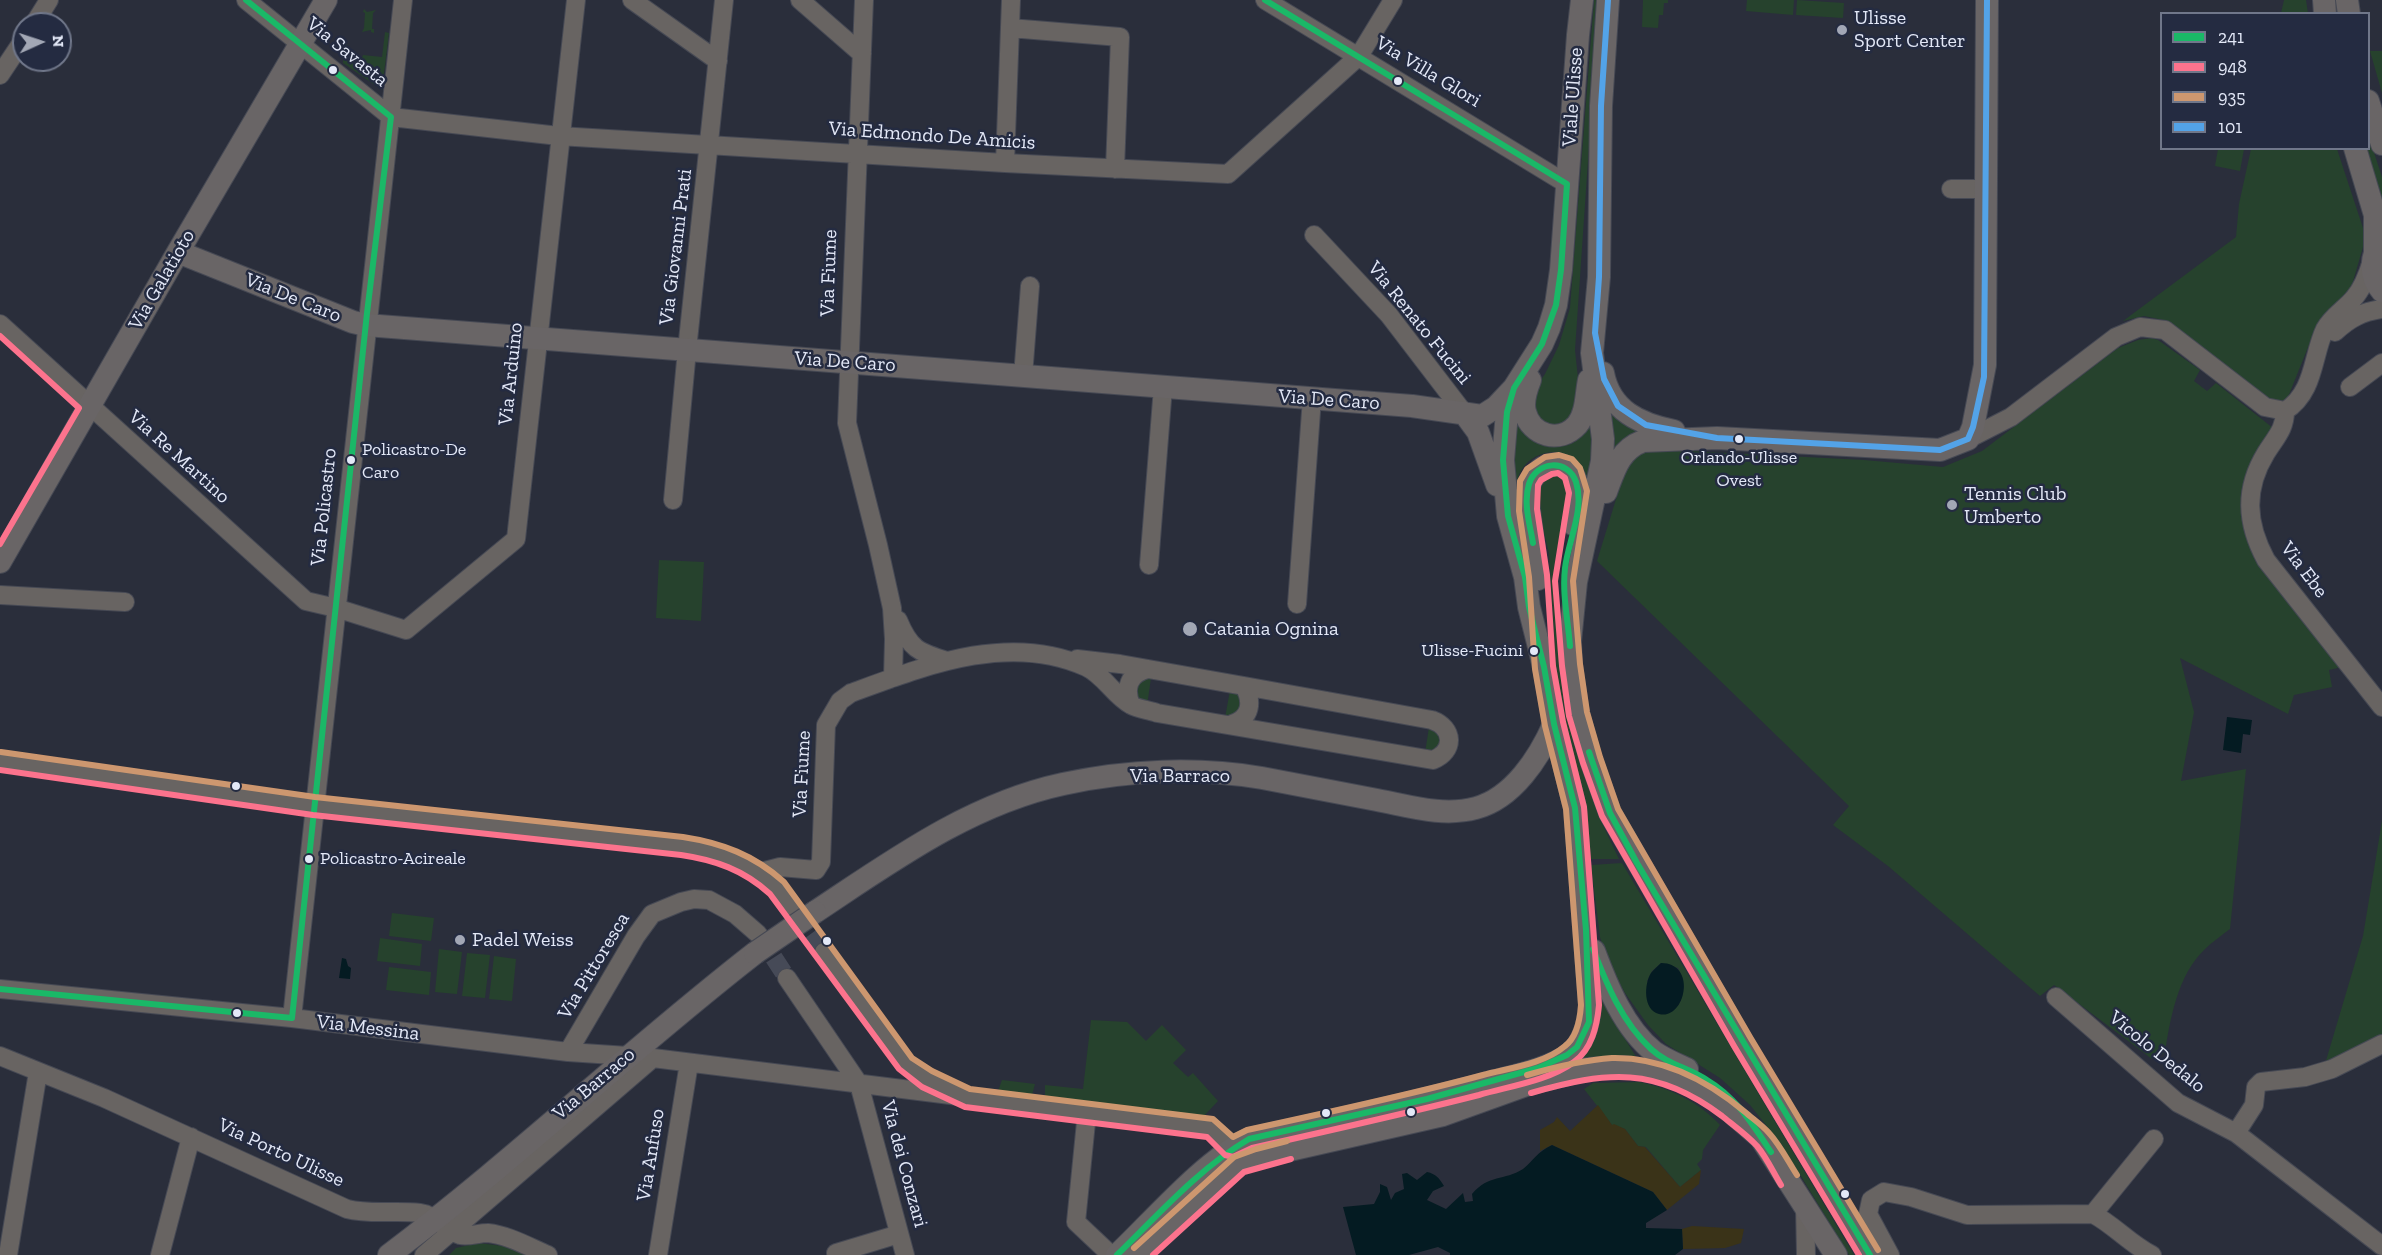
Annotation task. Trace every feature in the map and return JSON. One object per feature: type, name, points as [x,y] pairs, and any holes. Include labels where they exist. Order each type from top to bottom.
[{"type":"main road","name":"Via Galatioto","points":[[0,562],[6,538],[90,406],[326,0]]},
{"type":"main road","name":"Viale Ulisse","points":[[1582,0],[1561,270],[1556,305],[1542,344],[1514,388],[1507,412],[1503,447],[1508,516],[1525,577],[1529,607],[1544,667],[1550,733],[1575,808],[1586,930]]},
{"type":"main road","name":"Viale Ulisse","points":[[1594,343],[1599,278],[1600,106],[1608,0]]},
{"type":"main road","points":[[1581,558],[1617,464],[1629,448],[1650,440],[1717,438],[1940,450],[1968,439],[1973,427],[1985,365],[1987,0]]},
{"type":"main road","points":[[2370,107],[2382,144]]},
{"type":"main road","points":[[2356,150],[2375,215],[2377,251],[2375,279],[2382,291]]},
{"type":"main road","name":"Via De Caro","points":[[178,252],[353,322],[366,325],[1412,406],[1482,416],[1488,414],[1514,388]]},
{"type":"main road","points":[[1542,344],[1526,391],[1524,411],[1531,425],[1550,436],[1570,431],[1581,418],[1594,343]]},
{"type":"main road","points":[[1594,343],[1611,398],[1624,412],[1654,427],[1717,438]]},
{"type":"main road","points":[[1570,642],[1581,558],[1602,461],[1602,422],[1594,343]]},
{"type":"main road","points":[[1464,413],[1484,446],[1508,516]]},
{"type":"main road","points":[[1544,667],[1538,576],[1527,495],[1529,483],[1534,474],[1549,465],[1559,464],[1567,467],[1573,474],[1578,492],[1564,574],[1571,665],[1578,714],[1610,813],[1742,1042],[1870,1255]]},
{"type":"main road","name":"Via Barraco","points":[[443,1225],[756,943],[804,911],[924,840],[972,816],[1020,797],[1062,784],[1157,771],[1259,778],[1427,810],[1457,811],[1476,808],[1491,802],[1511,789],[1550,733]]},
{"type":"main road","points":[[1586,930],[1605,980],[1639,1036],[1660,1056],[1708,1080],[1742,1108],[1836,1255]]},
{"type":"main road","points":[[1140,1255],[1215,1174],[1231,1149],[1249,1140],[1355,1117],[1482,1084],[1538,1068],[1568,1055],[1577,1047],[1589,1022],[1586,930]]},
{"type":"main road","points":[[1118,1255],[1215,1174],[1239,1164],[1259,1157],[1443,1115],[1532,1083],[1588,1069],[1622,1067],[1668,1074],[1714,1097],[1761,1138]]},
{"type":"main road","points":[[389,1255],[443,1225]]},
{"type":"street","name":"Via Savasta","points":[[246,0],[391,117]]},
{"type":"street","name":"Via Policastro","points":[[292,1018],[403,0]]},
{"type":"street","name":"Via Arduino","points":[[336,608],[406,630],[516,539],[576,0]]},
{"type":"street","points":[[632,0],[718,61]]},
{"type":"street","name":"Via Giovanni Prati","points":[[673,500],[724,0]]},
{"type":"street","points":[[800,0],[862,54]]},
{"type":"street","name":"Via Fiume","points":[[864,0],[847,423],[892,608]]},
{"type":"street","points":[[1005,163],[1011,0]]},
{"type":"street","name":"Via Villa Glori","points":[[1265,0],[1567,184]]},
{"type":"street","name":"Via Edmondo De Amicis","points":[[391,117],[560,136],[1228,174],[1359,56],[1393,0]]},
{"type":"street","points":[[1010,28],[1120,38],[1115,169]]},
{"type":"street","points":[[0,75],[12,57]]},
{"type":"street","points":[[1951,189],[1985,189]]},
{"type":"street","name":"Via Renato Fucini","points":[[1314,235],[1389,315],[1464,413]]},
{"type":"street","points":[[1968,439],[2010,417],[2116,337],[2139,327],[2165,330],[2265,406],[2284,411],[2292,406],[2302,394],[2321,346],[2324,331],[2330,321],[2356,297],[2377,251]]},
{"type":"street","points":[[1023,376],[1030,286]]},
{"type":"street","points":[[2321,346],[2349,320],[2362,312],[2382,309]]},
{"type":"street","name":"Via Re Martino","points":[[0,324],[306,601],[336,608]]},
{"type":"street","points":[[2350,387],[2382,363]]},
{"type":"street","points":[[1149,565],[1163,387]]},
{"type":"street","points":[[1297,604],[1312,398]]},
{"type":"street","name":"Via Ebe","points":[[2284,411],[2285,424],[2257,469],[2252,486],[2250,519],[2253,533],[2266,560],[2382,707]]},
{"type":"street","points":[[0,595],[125,602]]},
{"type":"street","points":[[892,608],[906,640],[912,646],[921,652],[947,661]]},
{"type":"street","points":[[892,608],[900,676]]},
{"type":"street","points":[[900,676],[912,656],[912,646]]},
{"type":"street","points":[[900,676],[947,661],[1012,651],[1058,658],[1096,660],[1432,720],[1442,723],[1447,730],[1448,749],[1442,756],[1433,760],[1157,712],[1131,705],[1087,667],[1058,658]]},
{"type":"street","points":[[1131,705],[1127,696],[1132,678],[1148,669]]},
{"type":"street","name":"Via Fiume","points":[[761,872],[780,867],[816,870],[821,862],[826,725],[840,700],[851,693],[900,676]]},
{"type":"street","points":[[1232,724],[1240,721],[1250,707],[1250,696],[1244,686]]},
{"type":"street","points":[[0,761],[314,806],[698,848],[724,855],[761,872],[804,911]]},
{"type":"street","name":"Via Pittoresca","points":[[568,1052],[636,936],[652,914],[681,902],[694,899],[709,900],[735,914],[756,943]]},
{"type":"street","points":[[824,952],[906,1064],[927,1079],[967,1098]]},
{"type":"street","points":[[788,978],[859,1084]]},
{"type":"street","name":"Via Messina","points":[[0,989],[292,1018],[568,1052],[628,1056]]},
{"type":"street","name":"Vicolo Dedalo","points":[[2056,997],[2178,1103],[2236,1133],[2382,1246]]},
{"type":"street","points":[[2236,1133],[2254,1105],[2256,1087],[2261,1082],[2305,1077],[2332,1069],[2382,1044]]},
{"type":"street","name":"Via Porto Ulisse","points":[[0,1056],[104,1098],[347,1209],[362,1213],[391,1210],[424,1213],[464,1236],[488,1233],[548,1255]]},
{"type":"street","name":"Via Barraco","points":[[443,1225],[653,1058],[689,1063]]},
{"type":"street","points":[[689,1063],[1211,1128],[1231,1149]]},
{"type":"street","name":"Via Anfuso","points":[[658,1255],[689,1063]]},
{"type":"street","points":[[892,1088],[900,1079],[906,1064]]},
{"type":"street","points":[[6,1243],[38,1072]]},
{"type":"street","name":"Via dei Conzari","points":[[859,1084],[905,1255]]},
{"type":"street","points":[[1087,1112],[1076,1222],[1111,1255]]},
{"type":"street","points":[[160,1255],[191,1137]]},
{"type":"street","points":[[2092,1214],[2154,1139]]},
{"type":"street","points":[[1890,1255],[1868,1214],[1871,1200],[1884,1192],[1911,1197],[1967,1215],[2092,1214],[2103,1219],[2142,1250],[2152,1255]]},
{"type":"street","points":[[1805,1204],[1806,1255]]},
{"type":"street","points":[[424,1255],[443,1225]]},
{"type":"street","points":[[836,1252],[899,1234]]},
{"type":"green space","points":[[1594,0],[1599,0],[1575,350],[1579,388],[1570,422],[1544,428],[1528,399],[1545,374],[1559,345],[1570,308]]},
{"type":"green space","points":[[1643,0],[1668,0],[1668,3],[1664,3],[1663,15],[1659,15],[1658,28],[1642,27]]},
{"type":"green space","points":[[1747,0],[1794,0],[1793,15],[1746,11]]},
{"type":"green space","points":[[1797,0],[1844,3],[1843,18],[1796,15]]},
{"type":"green space","points":[[2284,0],[2306,0],[2308,12],[2281,12]]},
{"type":"green space","points":[[364,9],[367,12],[376,10],[373,13],[374,33],[371,30],[362,32]]},
{"type":"green space","points":[[385,32],[389,33],[382,90],[343,63],[344,43],[347,44],[347,52],[358,54],[358,57],[362,58],[363,55],[382,57]]},
{"type":"green space","points":[[2370,51],[2382,51],[2382,93]]},
{"type":"green space","points":[[2370,140],[2382,177],[2382,198],[2366,150],[2370,150]]},
{"type":"green space","points":[[2218,150],[2244,150],[2240,171],[2215,166]]},
{"type":"green space","points":[[2251,150],[2337,150],[2363,228],[2363,247],[2352,285],[2315,330],[2288,397],[2281,402],[2271,401],[2163,320],[2144,316],[2123,321],[2236,237],[2239,204]]},
{"type":"green space","points":[[2152,338],[2200,370],[2194,381],[2207,391],[2216,383],[2273,428],[2242,499],[2244,528],[2256,555],[2342,667],[2329,670],[2332,687],[2294,695],[2288,714],[2180,658],[2194,712],[2181,781],[2246,769],[2230,929],[2195,960],[2177,998],[2165,1053],[2152,1059],[2054,985],[2040,996],[1888,866],[1833,825],[1849,806],[1597,561],[1624,473],[1635,455],[1650,449],[1864,460],[1943,467],[1982,451],[2118,348],[2138,340]]},
{"type":"green space","points":[[1608,402],[1649,431],[1614,460]]},
{"type":"green space","points":[[1516,416],[1525,432],[1535,441],[1557,447],[1578,440],[1586,430],[1591,416],[1592,453],[1588,483],[1576,460],[1553,452],[1539,455],[1527,463],[1517,480],[1515,492],[1513,452]]},
{"type":"green space","points":[[1553,475],[1560,475],[1569,482],[1567,511],[1556,554],[1554,576],[1560,666],[1582,765],[1598,815],[1619,859],[1590,859],[1586,809],[1564,716],[1556,666],[1549,553],[1539,513],[1537,486]]},
{"type":"green space","points":[[659,560],[704,562],[701,621],[656,618]]},
{"type":"green space","points":[[1145,678],[1151,678],[1147,706],[1137,703],[1134,688]]},
{"type":"green space","points":[[1230,690],[1240,698],[1241,711],[1225,718]]},
{"type":"green space","points":[[1429,727],[1437,733],[1440,742],[1436,750],[1425,753]]},
{"type":"green space","points":[[2382,821],[2382,1038],[2325,1064],[2363,936]]},
{"type":"green space","points":[[1622,863],[1854,1255],[1849,1255],[1782,1145],[1750,1105],[1720,1078],[1666,1044],[1648,1025],[1625,993],[1607,961],[1600,937],[1591,865]],"holes":[[[1661,963],[1678,968],[1683,987],[1678,1006],[1647,981],[1652,971]]]},
{"type":"green space","points":[[392,913],[434,918],[431,941],[389,936]]},
{"type":"green space","points":[[380,938],[422,944],[420,966],[377,961]]},
{"type":"green space","points":[[439,949],[462,952],[457,994],[435,992]]},
{"type":"green space","points":[[467,953],[490,955],[485,998],[462,996]]},
{"type":"green space","points":[[494,956],[516,959],[512,1001],[489,999]]},
{"type":"green space","points":[[389,967],[431,972],[429,995],[386,990]]},
{"type":"green space","points":[[1599,999],[1638,1060],[1574,1062],[1595,1034],[1599,1019]]},
{"type":"green space","points":[[1091,1020],[1127,1022],[1146,1041],[1162,1025],[1186,1050],[1173,1063],[1188,1077],[1193,1073],[1218,1101],[1204,1116],[1045,1097],[1045,1085],[1083,1089]]},
{"type":"green space","points":[[1002,1080],[1035,1084],[1032,1095],[998,1091]]},
{"type":"green space","points":[[1639,1082],[1683,1097],[1703,1109],[1720,1125],[1703,1150],[1702,1159],[1697,1164],[1701,1170],[1680,1187],[1646,1147],[1638,1146],[1625,1129],[1612,1125],[1584,1089],[1593,1083]]},
{"type":"green space","points":[[478,1243],[503,1246],[527,1255],[449,1255],[456,1248]]},
{"type":"sand","points":[[1598,1105],[1612,1125],[1625,1129],[1638,1146],[1645,1147],[1680,1187],[1701,1170],[1699,1184],[1667,1210],[1653,1192],[1552,1145],[1540,1151],[1540,1130],[1554,1122],[1557,1117],[1570,1131]]},
{"type":"sand","points":[[1692,1226],[1744,1229],[1741,1243],[1725,1248],[1683,1249],[1682,1229]]},
{"type":"water","points":[[2227,717],[2252,720],[2250,735],[2243,734],[2241,753],[2223,750]]},
{"type":"water","points":[[342,958],[346,959],[351,968],[350,979],[339,978]]},
{"type":"water","points":[[1661,963],[1673,965],[1680,972],[1683,981],[1684,991],[1681,1001],[1668,1014],[1654,1012],[1646,996],[1649,978]]},
{"type":"water","points":[[1552,1145],[1653,1192],[1667,1210],[1646,1223],[1646,1228],[1682,1229],[1683,1249],[1675,1255],[1450,1255],[1438,1247],[1409,1255],[1356,1255],[1343,1207],[1374,1204],[1380,1192],[1380,1184],[1387,1187],[1391,1200],[1395,1193],[1404,1189],[1402,1174],[1407,1173],[1417,1180],[1427,1172],[1430,1173],[1437,1177],[1444,1186],[1433,1191],[1427,1200],[1446,1209],[1463,1193],[1465,1202],[1473,1201],[1472,1194],[1484,1183],[1516,1173]]},
{"type":"tunnel","points":[[795,912],[824,952]]},
{"type":"tunnel","points":[[759,935],[787,978]]},
{"type":"transit line","name":"241","points":[[0,989],[292,1018],[367,313],[391,117],[246,0]]},
{"type":"transit line","name":"241","points":[[1117,1255],[1196,1178],[1249,1139],[1427,1099],[1538,1068],[1567,1055],[1577,1047],[1589,1022],[1586,930],[1575,808],[1554,724],[1544,667],[1529,607],[1525,577],[1508,516],[1503,460],[1507,412],[1514,388],[1542,344],[1556,305],[1561,270],[1567,184],[1265,0]]},
{"type":"transit line","name":"101","points":[[1608,0],[1601,106],[1599,277],[1595,333],[1604,379],[1618,406],[1646,425],[1717,438],[1940,450],[1968,439],[1973,427],[1984,377],[1987,0]]},
{"type":"transit line","name":"948","points":[[0,336],[79,408],[0,544]]},
{"type":"transit line","name":"935","points":[[1,752],[315,797],[683,837],[724,847],[749,857],[784,882],[912,1058],[932,1071],[970,1089],[1213,1119],[1233,1137],[1247,1130],[1526,1065],[1557,1052],[1569,1042],[1575,1033],[1581,1005],[1566,809],[1545,726],[1535,669],[1529,577],[1519,511],[1520,481],[1527,469],[1545,457],[1559,455],[1572,459],[1580,468],[1587,491],[1573,581],[1580,664],[1587,712],[1618,809],[1750,1037],[1878,1250]]},
{"type":"transit line","name":"241","points":[[1533,543],[1527,506],[1529,484],[1538,471],[1552,465],[1559,466],[1572,474],[1578,493],[1577,514],[1564,578],[1570,646]]},
{"type":"transit line","name":"948","points":[[0,770],[313,815],[681,855],[717,863],[750,878],[770,894],[899,1069],[922,1087],[965,1107],[1207,1137],[1225,1155],[1233,1157],[1252,1148],[1516,1086],[1564,1069],[1580,1057],[1589,1044],[1595,1029],[1599,1005],[1584,807],[1563,722],[1553,666],[1547,575],[1537,509],[1538,485],[1541,480],[1558,473],[1565,478],[1569,493],[1555,581],[1562,666],[1569,716],[1602,816],[1734,1046],[1859,1255]]},
{"type":"transit line","name":"241","points":[[1589,752],[1610,813],[1637,863],[1870,1255]]},
{"type":"transit line","name":"241","points":[[1593,949],[1616,1002],[1641,1038],[1657,1054],[1700,1076],[1727,1095],[1743,1112],[1771,1152]]},
{"type":"transit line","name":"935","points":[[1527,1075],[1569,1064],[1612,1058],[1666,1066],[1715,1090],[1757,1122],[1777,1143],[1797,1175]]},
{"type":"transit line","name":"948","points":[[1531,1093],[1584,1080],[1607,1077],[1653,1081],[1675,1088],[1722,1116],[1749,1138],[1764,1155],[1781,1185]]},
{"type":"transit line","name":"935","points":[[1134,1248],[1234,1157],[1287,1141]]},
{"type":"transit line","name":"948","points":[[1153,1255],[1244,1172],[1291,1159]]},
{"type":"place","name":"Ulisse Sport Center","points":[[1842,30]]},
{"type":"place","name":"Orlando-Ulisse Ovest","points":[[1739,439]]},
{"type":"place","name":"Policastro-De Caro","points":[[351,460]]},
{"type":"place","name":"Tennis Club Umberto","points":[[1952,505]]},
{"type":"place","name":"Catania Ognina","points":[[1190,629]]},
{"type":"place","name":"Ulisse-Fucini","points":[[1534,651]]},
{"type":"place","name":"Policastro-Acireale","points":[[309,859]]},
{"type":"place","name":"Padel Weiss","points":[[460,940]]}]
